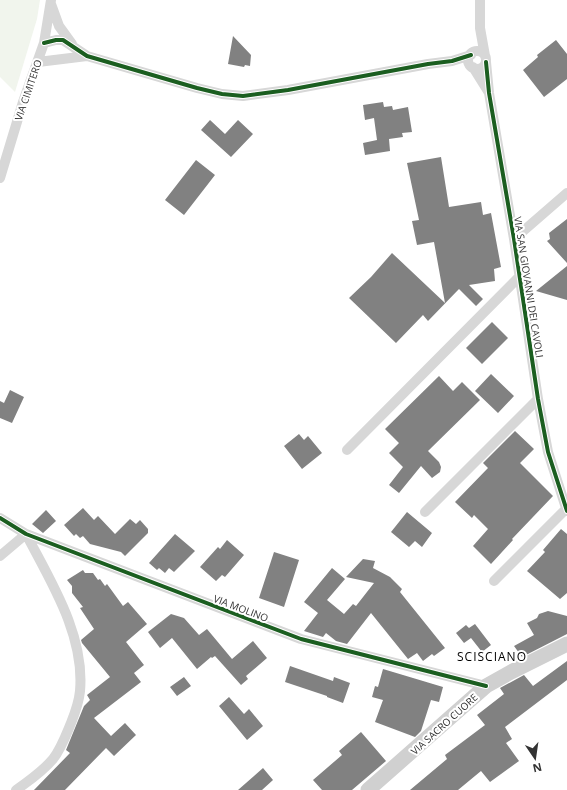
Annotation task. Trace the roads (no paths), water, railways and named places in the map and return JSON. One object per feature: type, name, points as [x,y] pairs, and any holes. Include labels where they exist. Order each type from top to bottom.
[{"type":"street","name":"VIA SAN GIOVANNI DEI CAVOLI","points":[[480,0],[480,28],[486,59],[489,93],[514,239],[538,399],[548,452],[566,510]]},
{"type":"street","name":"VIA CIMITERO","points":[[0,178],[44,43],[51,1]]},
{"type":"street","points":[[51,1],[59,26],[73,46]]},
{"type":"street","name":"VIA SAN GIOVANNI DEI CAVOLI","points":[[480,28],[469,60],[489,93]]},
{"type":"street","points":[[44,43],[63,40],[87,56],[197,88],[222,94],[243,96],[288,90],[428,64],[452,61],[481,52],[486,59],[481,68],[475,69],[472,66],[452,61]]},
{"type":"street","points":[[38,62],[87,56]]},
{"type":"street","points":[[514,239],[567,193]]},
{"type":"street","points":[[347,450],[519,277]]},
{"type":"street","points":[[425,512],[538,399]]},
{"type":"street","points":[[494,581],[566,510]]},
{"type":"street","name":"VIA MOLINO","points":[[0,518],[26,534],[301,639],[486,686]]},
{"type":"street","points":[[0,556],[26,534],[58,595],[76,644],[80,669],[80,691],[75,712],[67,734],[54,758],[36,776],[16,790]]},
{"type":"street","name":"VIA SACRO CUORE","points":[[377,788],[486,686],[567,644]]},
{"type":"district","name":"SCISCIANO","points":[[492,657]]}]
